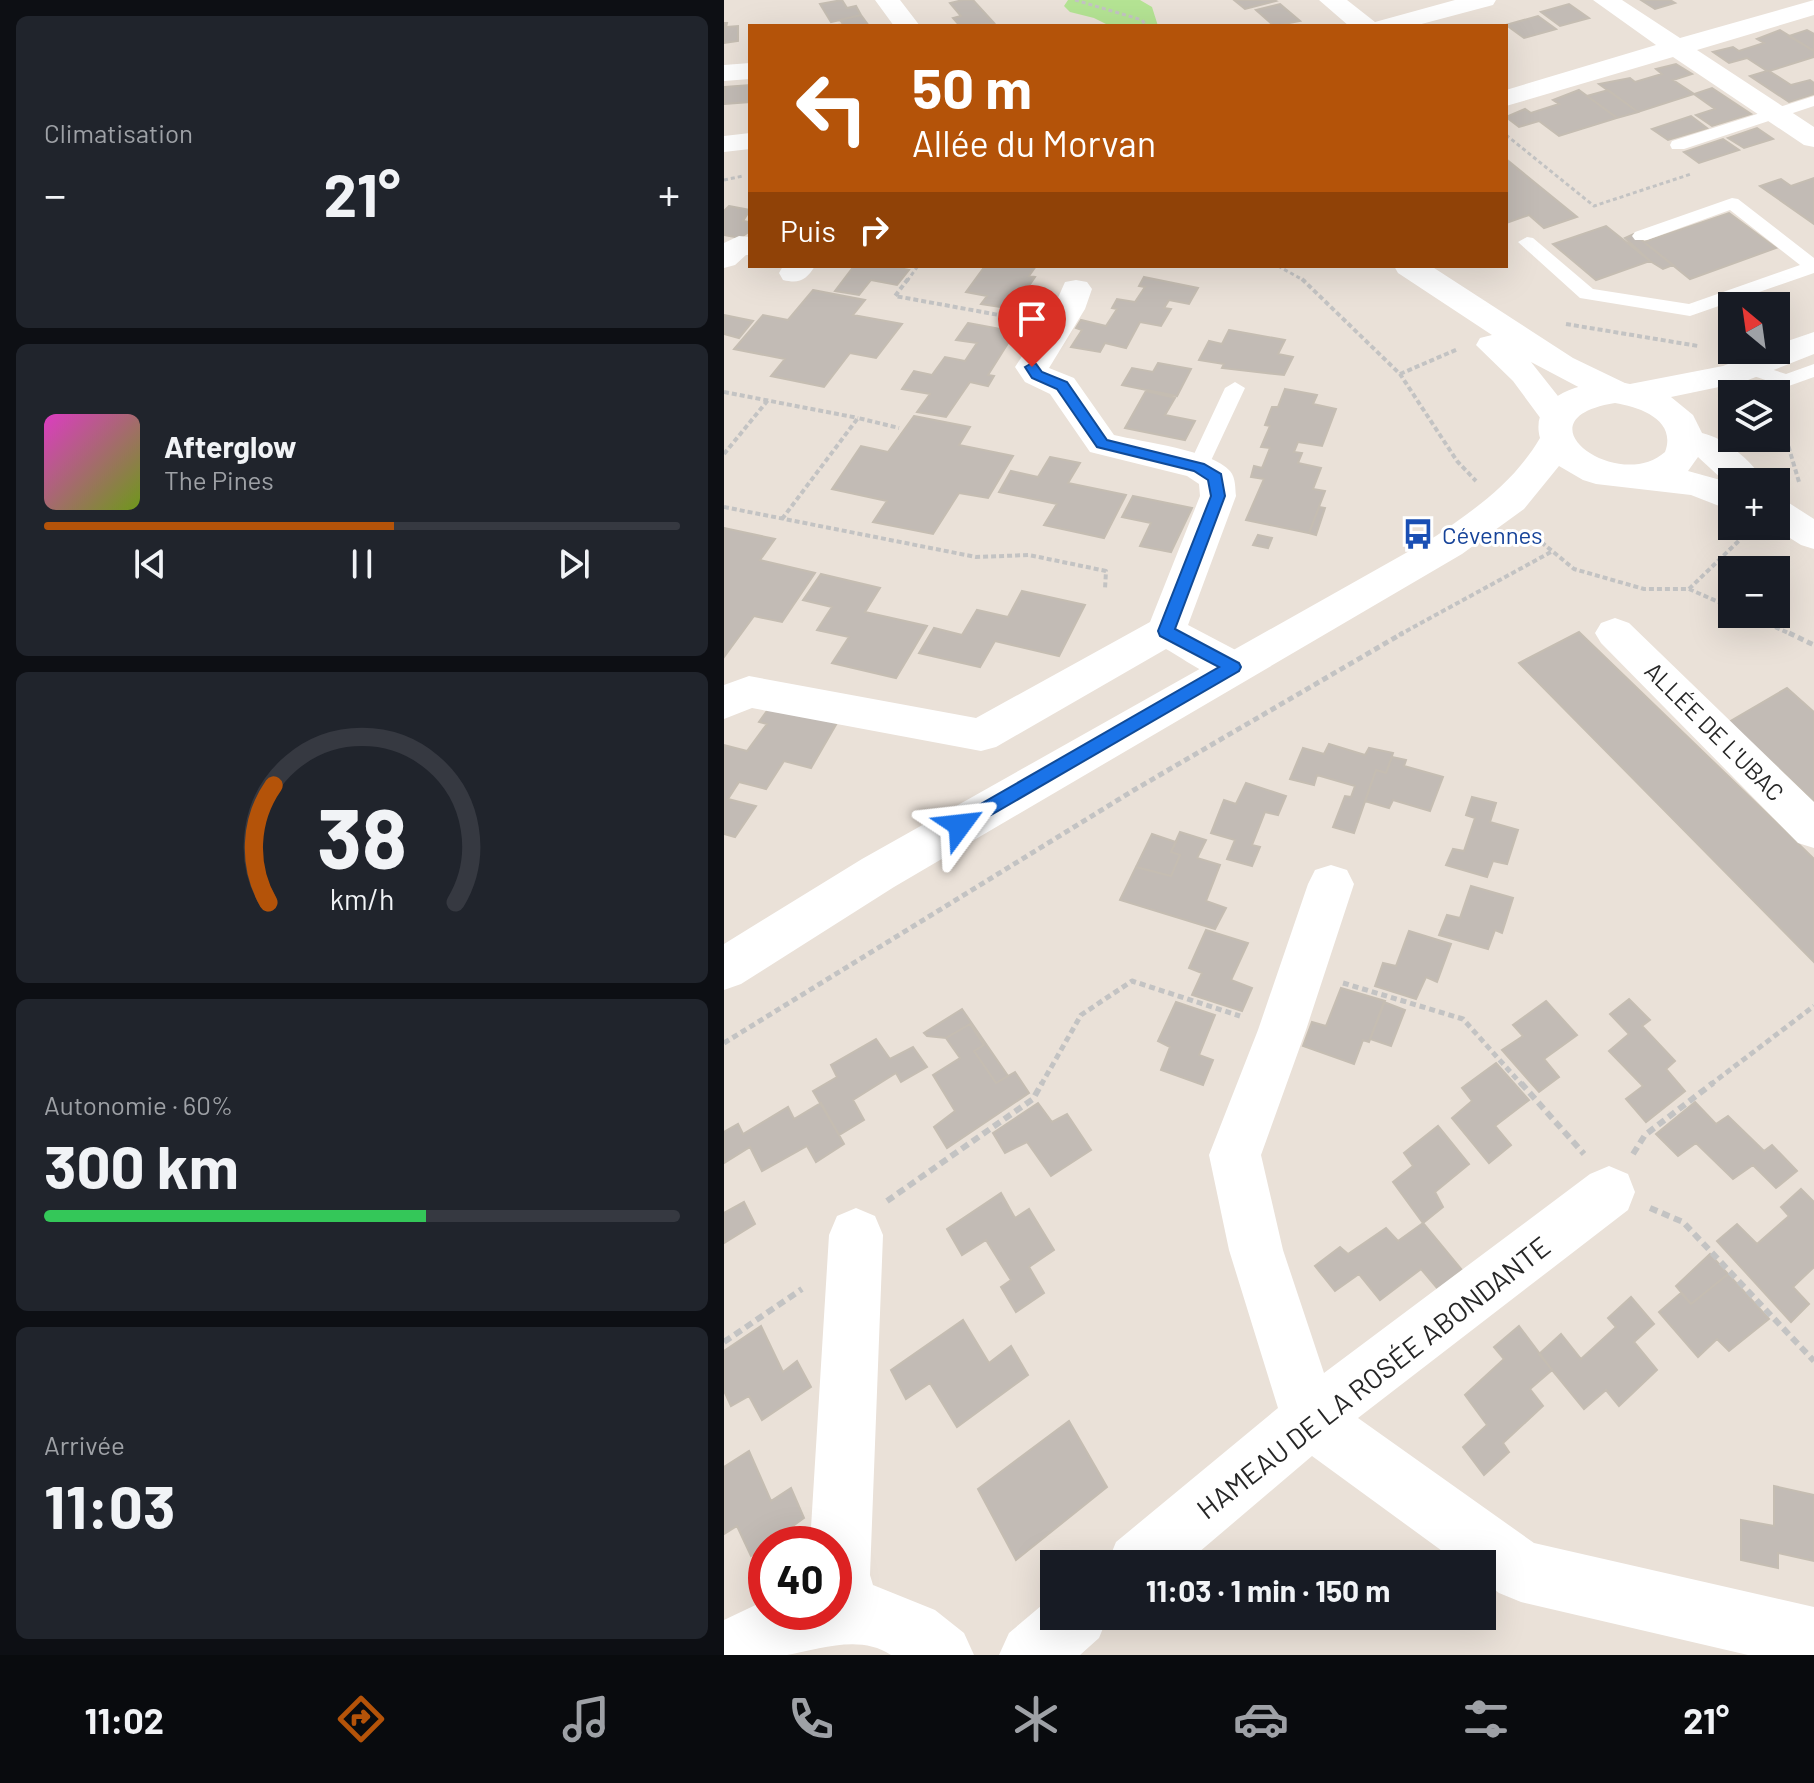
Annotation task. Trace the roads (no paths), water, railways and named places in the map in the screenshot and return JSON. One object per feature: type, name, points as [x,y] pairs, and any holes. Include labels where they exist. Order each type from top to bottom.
[{"type":"street","points":[[887,0],[905,24]]},
{"type":"street","points":[[1331,0],[1362,24]]},
{"type":"street","points":[[1393,24],[1484,0]]},
{"type":"street","points":[[1605,0],[1814,139]]},
{"type":"street","points":[[1508,97],[1814,7]]},
{"type":"street","points":[[724,73],[748,71]]},
{"type":"street","points":[[724,144],[748,141]]},
{"type":"street","points":[[724,259],[739,245],[748,246]]},
{"type":"street","points":[[1381,268],[1563,368],[1667,410],[1680,423],[1686,438],[1684,452],[1675,464],[1551,499],[1502,508]]},
{"type":"street","points":[[1412,268],[1495,333],[1525,374],[1578,464],[1630,477],[1698,484],[1718,493]]},
{"type":"street","points":[[724,703],[749,692],[981,735],[1166,631],[1218,496],[1216,478],[1198,467],[1102,444],[1062,386],[1037,375],[1032,367],[1069,309],[1076,289]]},
{"type":"street","points":[[724,969],[878,873],[1449,545],[1530,484],[1556,428],[1579,397],[1625,393],[1740,372],[1814,342]]},
{"type":"street","points":[[1686,438],[1702,420],[1709,399],[1740,372]]},
{"type":"street","points":[[1686,438],[1706,445],[1731,468]]},
{"type":"street","points":[[1790,503],[1814,536]]},
{"type":"street","points":[[1166,631],[1233,667]]},
{"type":"street","name":"ALLÉE DE L'UBAC","points":[[1615,633],[1814,830]]},
{"type":"street","points":[[1331,884],[1282,1030],[1235,1155],[1256,1250],[1310,1419],[1521,1571],[1814,1639]]},
{"type":"street","name":"HAMEAU DE LA ROSÉE ABONDANTE","points":[[1155,1550],[1310,1419],[1609,1192]]},
{"type":"street","points":[[841,1526],[856,1235]]},
{"type":"street","points":[[852,1613],[901,1625],[942,1655]]},
{"type":"street","points":[[728,1655],[743,1642],[771,1630]]},
{"type":"street","points":[[1031,1655],[1060,1630]]},
{"type":"lane","points":[[1678,145],[1814,101]]},
{"type":"lane","points":[[1641,236],[1732,203],[1814,267]]},
{"type":"lane","points":[[1527,242],[1587,294],[1690,310],[1814,267]]},
{"type":"lane","points":[[1740,372],[1786,381],[1814,370]]},
{"type":"lane","points":[[1198,467],[1235,388]]},
{"type":"place","name":"Cévennes","points":[[1418,534]]}]
